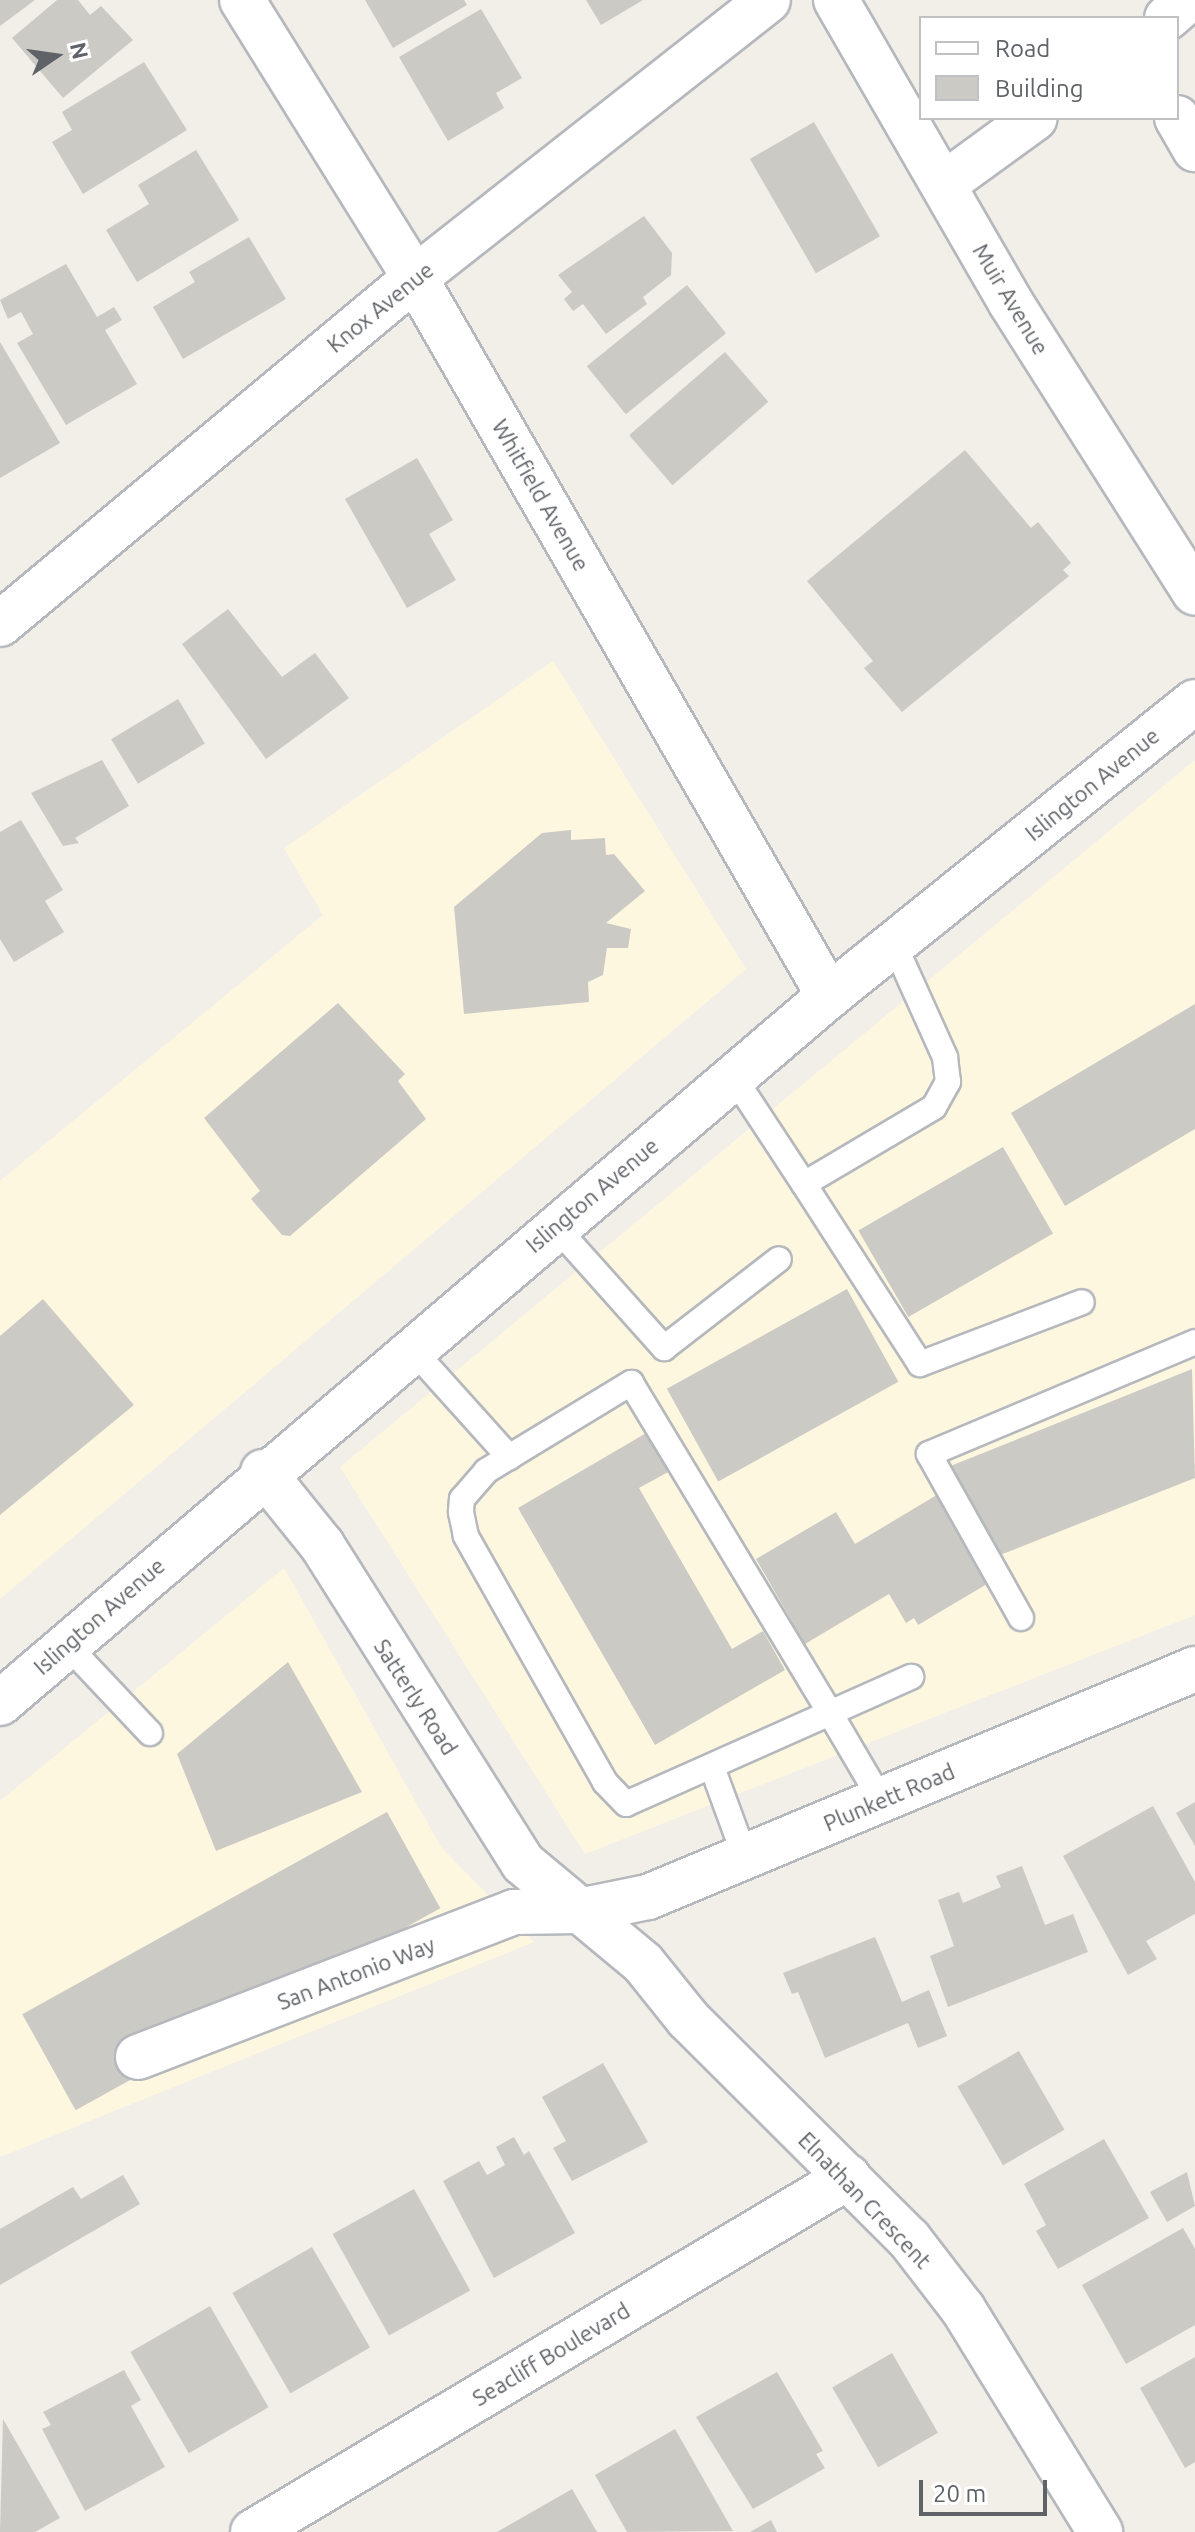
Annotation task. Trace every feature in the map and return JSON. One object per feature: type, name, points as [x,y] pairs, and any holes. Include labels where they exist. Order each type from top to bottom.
[{"type":"street","name":"Whitfield Avenue","points":[[242,0],[415,278],[829,996]]},
{"type":"street","name":"Knox Avenue","points":[[0,624],[415,278],[768,0]]},
{"type":"street","name":"Muir Avenue","points":[[836,0],[1011,303],[1195,593]]},
{"type":"street","points":[[1169,16],[1188,0]]},
{"type":"street","points":[[944,184],[1032,120]]},
{"type":"street","points":[[1178,120],[1195,149]]},
{"type":"street","name":"Islington Avenue","points":[[0,1703],[263,1472],[733,1076],[1195,702]]},
{"type":"street","name":"Satterly Road","points":[[263,1472],[322,1545],[523,1863],[579,1911]]},
{"type":"street","name":"Plunkett Road","points":[[579,1911],[648,1897],[1195,1669]]},
{"type":"street","name":"San Antonio Way","points":[[138,2057],[514,1912],[579,1911]]},
{"type":"street","name":"Elnathan Crescent","points":[[579,1911],[643,1963],[688,2019],[909,2239],[963,2309],[1100,2532]]},
{"type":"street","name":"Seacliff Boulevard","points":[[253,2532],[848,2177]]},
{"type":"lane","points":[[804,1184],[934,1107],[948,1082],[938,1036],[894,944]]},
{"type":"lane","points":[[733,1076],[920,1364],[1082,1302]]},
{"type":"lane","points":[[555,1226],[664,1348],[779,1259]]},
{"type":"lane","points":[[1021,1618],[929,1454],[1195,1342]]},
{"type":"lane","points":[[411,1348],[509,1457]]},
{"type":"lane","points":[[881,1800],[830,1713],[631,1383],[486,1471],[462,1499],[466,1536],[605,1782],[626,1804],[712,1767],[830,1713],[911,1677]]},
{"type":"lane","points":[[67,1645],[150,1733]]},
{"type":"lane","points":[[712,1767],[745,1857]]},
{"type":"shaded area","points":[[553,661],[746,969],[0,1599],[0,1181],[323,915],[284,848]]},
{"type":"shaded area","points":[[1195,760],[1195,1615],[585,1854],[340,1467]]},
{"type":"shaded area","points":[[284,1568],[441,1847],[534,1942],[0,2157],[0,1801]]},
{"type":"building","points":[[0,0],[35,0],[0,26]]},
{"type":"building","points":[[57,0],[78,0],[90,15],[101,6],[133,40],[63,98],[12,38]]},
{"type":"building","points":[[365,0],[464,0],[467,5],[393,48]]},
{"type":"building","points":[[586,0],[643,0],[601,25]]},
{"type":"building","points":[[481,9],[522,78],[496,93],[504,108],[448,141],[399,57]]},
{"type":"building","points":[[144,62],[187,130],[83,194],[52,142],[72,130],[62,112]]},
{"type":"building","points":[[814,122],[880,236],[816,273],[750,159]]},
{"type":"building","points":[[196,150],[239,220],[137,282],[106,230],[149,204],[138,185]]},
{"type":"building","points":[[644,216],[672,253],[671,275],[643,297],[647,304],[606,334],[583,304],[573,311],[564,299],[572,292],[558,275]]},
{"type":"building","points":[[249,237],[286,299],[183,359],[153,307],[195,282],[189,272]]},
{"type":"building","points":[[66,264],[97,317],[114,307],[122,320],[105,330],[137,384],[66,425],[17,343],[33,334],[21,312],[8,319],[0,300]]},
{"type":"building","points":[[687,285],[726,333],[626,414],[587,366]]},
{"type":"building","points":[[0,342],[60,443],[0,478]]},
{"type":"building","points":[[725,352],[768,402],[672,485],[629,435]]},
{"type":"building","points":[[965,450],[1031,528],[1038,522],[1071,563],[1063,570],[1069,576],[902,712],[864,668],[873,661],[807,581]]},
{"type":"building","points":[[417,458],[453,520],[429,534],[456,580],[407,608],[345,499]]},
{"type":"building","points":[[228,609],[282,677],[315,653],[349,698],[266,759],[182,644]]},
{"type":"building","points":[[178,699],[205,744],[138,784],[111,739]]},
{"type":"building","points":[[102,760],[129,806],[75,838],[79,843],[63,846],[31,793]]},
{"type":"building","points":[[21,820],[63,890],[45,901],[64,932],[14,962],[0,939],[0,832]]},
{"type":"building","points":[[571,830],[571,840],[605,838],[606,855],[614,854],[645,891],[606,923],[631,929],[628,948],[607,948],[603,975],[588,982],[589,1002],[464,1014],[454,907],[542,833]]},
{"type":"building","points":[[338,1003],[405,1074],[398,1081],[426,1119],[290,1236],[282,1235],[251,1199],[260,1191],[204,1118]]},
{"type":"building","points":[[1195,1004],[1195,1129],[1065,1206],[1011,1113]]},
{"type":"building","points":[[1003,1147],[1053,1234],[908,1317],[858,1230]]},
{"type":"building","points":[[847,1289],[898,1382],[718,1482],[667,1389]]},
{"type":"building","points":[[43,1299],[134,1405],[0,1515],[0,1336]]},
{"type":"building","points":[[1192,1369],[1195,1478],[1000,1555],[948,1467]]},
{"type":"building","points":[[648,1432],[670,1471],[639,1488],[732,1649],[763,1631],[785,1670],[655,1745],[518,1508]]},
{"type":"building","points":[[940,1493],[992,1581],[918,1625],[914,1618],[906,1623],[889,1594],[805,1644],[756,1559],[836,1512],[855,1544]]},
{"type":"building","points":[[288,1662],[362,1792],[216,1851],[177,1754]]},
{"type":"building","points":[[1195,1802],[1195,1846],[1176,1813]]},
{"type":"building","points":[[1153,1806],[1195,1882],[1195,1914],[1146,1941],[1157,1959],[1128,1975],[1063,1856]]},
{"type":"building","points":[[387,1812],[440,1908],[76,2110],[22,2014]]},
{"type":"building","points":[[1022,1866],[1045,1925],[1073,1914],[1088,1952],[948,2007],[930,1956],[954,1946],[938,1900],[959,1892],[963,1903],[1001,1887],[996,1876]]},
{"type":"building","points":[[875,1937],[902,2002],[929,1990],[947,2036],[918,2048],[908,2023],[825,2058],[798,1992],[792,1994],[783,1973]]},
{"type":"building","points":[[1019,2051],[1064,2130],[1003,2165],[958,2086]]},
{"type":"building","points":[[603,2063],[648,2142],[572,2181],[553,2148],[566,2141],[542,2097]]},
{"type":"building","points":[[514,2137],[524,2155],[529,2151],[575,2233],[494,2278],[443,2181],[479,2161],[487,2175],[505,2165],[496,2147]]},
{"type":"building","points":[[1104,2139],[1149,2218],[1058,2269],[1036,2231],[1046,2225],[1024,2184]]},
{"type":"building","points":[[1187,2172],[1195,2206],[1167,2222],[1150,2192]]},
{"type":"building","points":[[123,2175],[140,2204],[0,2285],[0,2229],[73,2187],[81,2199]]},
{"type":"building","points":[[414,2189],[470,2290],[389,2336],[333,2234]]},
{"type":"building","points":[[1183,2228],[1195,2249],[1195,2325],[1126,2364],[1082,2285]]},
{"type":"building","points":[[312,2247],[370,2347],[290,2393],[232,2293]]},
{"type":"building","points":[[210,2306],[268,2407],[189,2453],[130,2352]]},
{"type":"building","points":[[892,2353],[938,2433],[878,2467],[832,2388]]},
{"type":"building","points":[[1195,2357],[1195,2462],[1185,2468],[1140,2388]]},
{"type":"building","points":[[124,2370],[141,2400],[131,2406],[165,2467],[85,2511],[42,2429],[51,2425],[43,2412]]},
{"type":"building","points":[[777,2372],[823,2451],[816,2454],[825,2468],[753,2509],[696,2417]]},
{"type":"building","points":[[3,2419],[60,2518],[35,2532],[0,2532]]},
{"type":"building","points":[[675,2429],[733,2531],[627,2532],[595,2475]]},
{"type":"building","points":[[572,2489],[597,2532],[497,2532]]},
{"type":"building","points":[[771,2520],[777,2532],[750,2532]]}]
